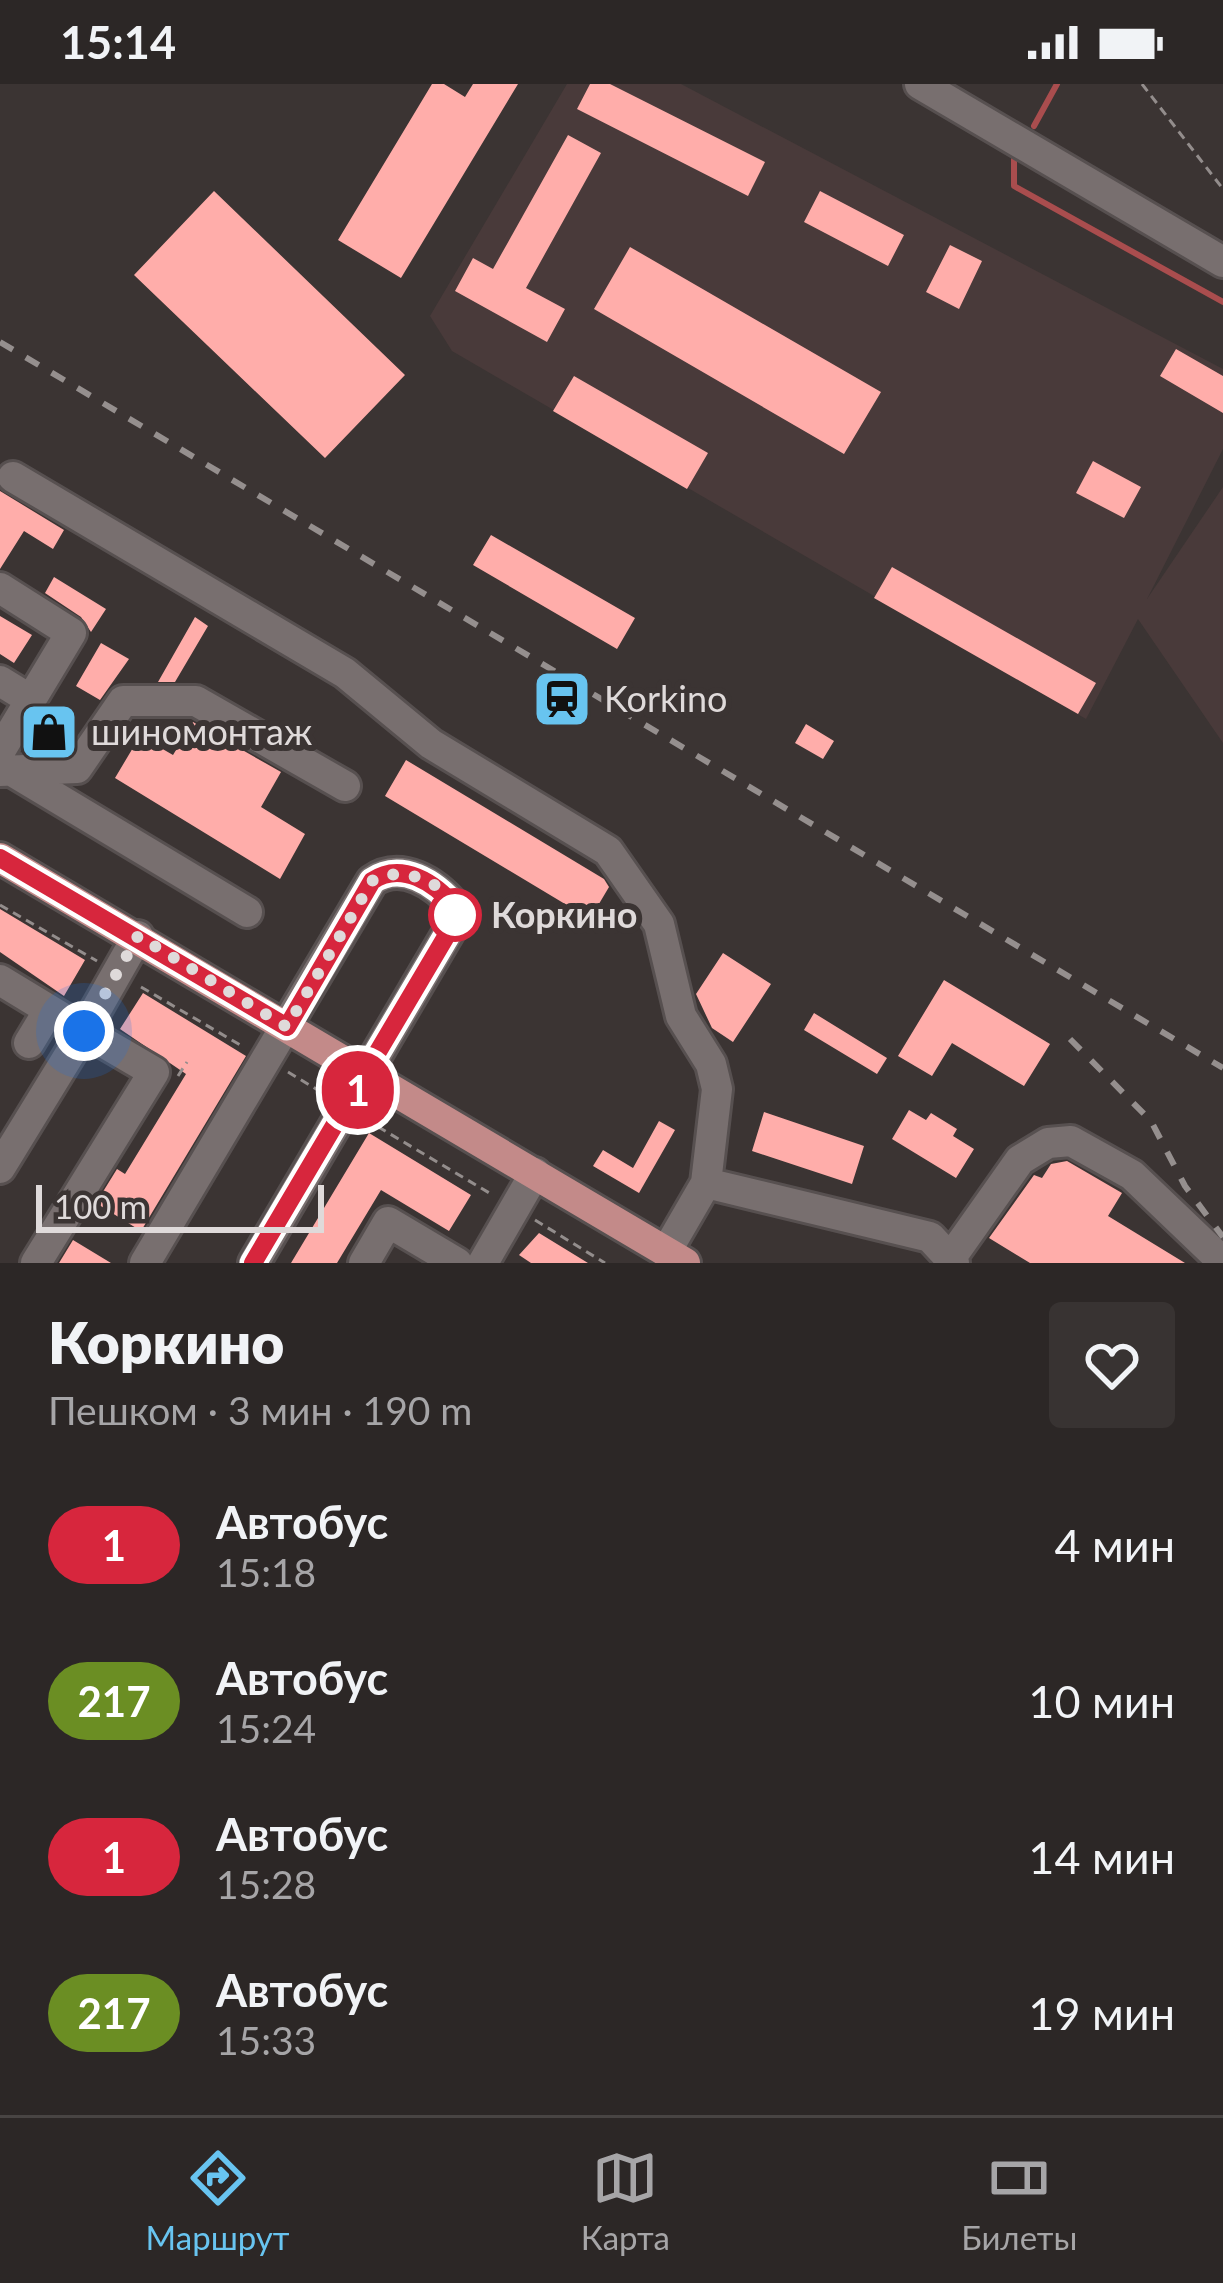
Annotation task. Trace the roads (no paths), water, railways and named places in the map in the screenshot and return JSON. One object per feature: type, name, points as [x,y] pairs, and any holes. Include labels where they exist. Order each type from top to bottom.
[{"type":"main road","points":[[0,858],[676,1257]]},
{"type":"street","points":[[920,84],[1223,262]]},
{"type":"street","points":[[13,477],[345,673],[431,744],[608,851],[659,924],[681,1016],[711,1064],[718,1111],[706,1183],[676,1257]]},
{"type":"street","points":[[0,588],[71,633],[31,700],[4,764]]},
{"type":"street","points":[[0,681],[31,700]]},
{"type":"street","points":[[4,764],[77,768],[123,701],[196,701],[345,786]]},
{"type":"street","points":[[4,764],[247,912]]},
{"type":"street","points":[[145,1263],[372,881],[387,871],[405,871],[446,895],[456,908],[454,923],[254,1263]]},
{"type":"street","points":[[0,1168],[138,936]]},
{"type":"street","points":[[0,980],[154,1072],[36,1263]]},
{"type":"street","points":[[29,1043],[50,1010]]},
{"type":"street","points":[[706,1183],[930,1237],[952,1261],[1020,1160],[1048,1143],[1071,1141],[1132,1175],[1223,1262]]},
{"type":"street","points":[[483,1263],[536,1173]]},
{"type":"street","points":[[364,1263],[388,1222],[457,1263]]},
{"type":"waterway","points":[[1034,126],[1057,84]]},
{"type":"waterway","points":[[1014,159],[1014,186],[1223,302]]},
{"type":"railway","points":[[0,342],[1223,1068]]},
{"type":"railway","points":[[1070,1039],[1151,1121],[1185,1186],[1223,1237]]},
{"type":"place","name":"Korkino","points":[[562,699]]},
{"type":"place","name":"шиномонтаж","points":[[49,732]]},
{"type":"place","name":"Коркино","points":[[455,915]]}]
